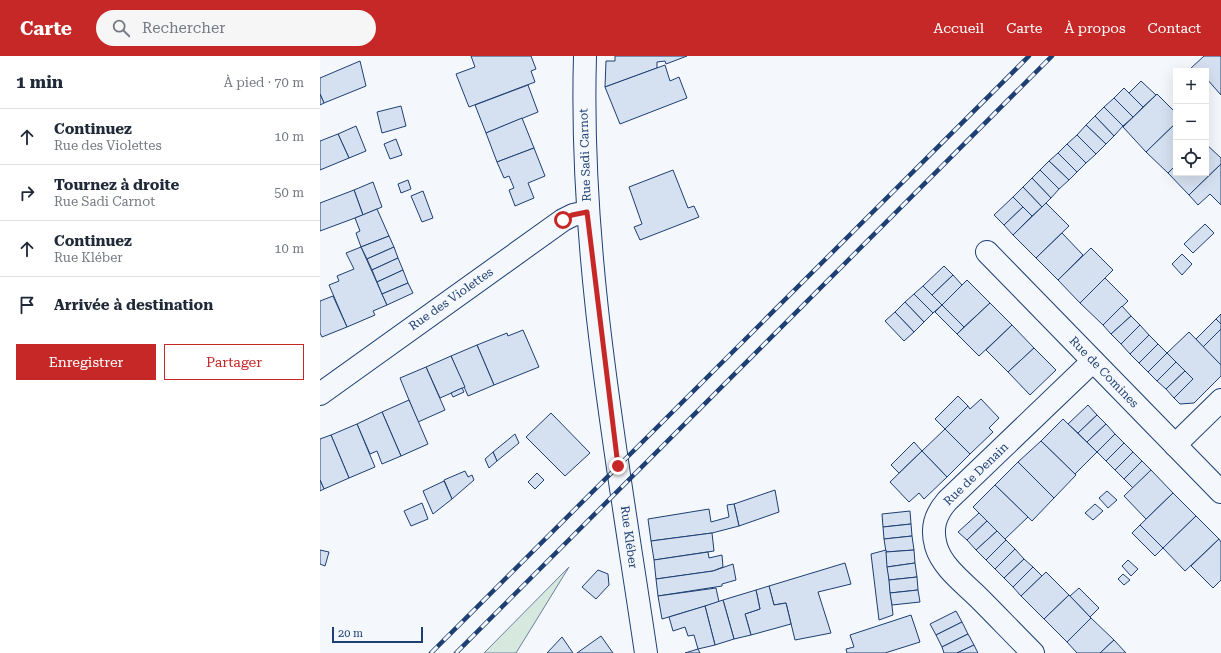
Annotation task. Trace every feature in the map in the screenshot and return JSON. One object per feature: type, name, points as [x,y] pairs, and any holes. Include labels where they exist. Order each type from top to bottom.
[{"type":"street","name":"Rue Sadi Carnot","points":[[584,56],[583,141],[587,212],[612,420]]},
{"type":"street","name":"Rue des Violettes","points":[[320,394],[438,308],[563,220],[572,215],[587,212]]},
{"type":"street","name":"Rue de Comines","points":[[987,252],[1221,492]]},
{"type":"street","name":"Rue de Denain","points":[[1034,653],[946,565],[936,547],[934,529],[935,520],[937,513],[947,501],[1093,361]]},
{"type":"street","points":[[1175,445],[1221,400]]},
{"type":"street","name":"Rue Kléber","points":[[612,420],[646,653]]},
{"type":"shaded area","points":[[569,567],[516,653],[484,653]]},
{"type":"building","points":[[471,56],[531,56],[536,69],[531,71],[535,82],[469,107],[456,74],[475,67]]},
{"type":"building","points":[[615,56],[687,56],[666,64],[665,61],[657,62],[657,68],[605,87],[606,61],[615,61]]},
{"type":"building","points":[[1204,56],[1221,56],[1221,95],[1209,81],[1209,68],[1191,68]]},
{"type":"building","points":[[360,61],[366,86],[324,103],[320,94],[320,78]]},
{"type":"building","points":[[665,65],[670,81],[679,77],[687,98],[620,124],[605,87]]},
{"type":"building","points":[[1141,81],[1156,95],[1143,107],[1129,93]]},
{"type":"building","points":[[528,85],[538,112],[486,133],[475,105]]},
{"type":"building","points":[[1124,88],[1143,107],[1133,117],[1114,98]]},
{"type":"building","points":[[320,94],[324,103],[320,105]]},
{"type":"building","points":[[1157,94],[1173,110],[1173,126],[1146,152],[1123,127]]},
{"type":"building","points":[[1114,98],[1133,117],[1123,126],[1104,107]]},
{"type":"building","points":[[401,106],[406,126],[382,133],[377,112]]},
{"type":"building","points":[[1104,107],[1123,126],[1114,136],[1095,116]]},
{"type":"building","points":[[1095,116],[1114,136],[1106,144],[1086,125]]},
{"type":"building","points":[[522,118],[534,148],[497,162],[486,133]]},
{"type":"building","points":[[1086,125],[1106,144],[1096,154],[1077,135]]},
{"type":"building","points":[[356,126],[366,151],[349,158],[338,134]]},
{"type":"building","points":[[1173,126],[1173,168],[1168,173],[1146,152]]},
{"type":"building","points":[[338,134],[349,158],[320,170],[320,141]]},
{"type":"building","points":[[1077,135],[1096,154],[1086,163],[1067,144]]},
{"type":"building","points":[[396,139],[402,155],[390,159],[384,144]]},
{"type":"building","points":[[1067,144],[1086,163],[1077,172],[1058,153]]},
{"type":"building","points":[[1209,147],[1221,158],[1221,164],[1209,176]]},
{"type":"building","points":[[534,148],[545,176],[528,183],[534,198],[515,206],[509,190],[514,188],[509,176],[504,178],[497,162]]},
{"type":"building","points":[[1058,153],[1077,172],[1069,180],[1049,161]]},
{"type":"building","points":[[1049,161],[1069,180],[1059,189],[1040,170]]},
{"type":"building","points":[[1221,164],[1221,205],[1210,194],[1198,205],[1189,195]]},
{"type":"building","points":[[1173,168],[1173,176],[1209,176],[1189,195],[1168,173]]},
{"type":"building","points":[[673,170],[688,208],[694,206],[699,217],[640,240],[634,227],[642,224],[629,187]]},
{"type":"building","points":[[1040,170],[1059,189],[1051,198],[1032,178]]},
{"type":"building","points":[[1032,178],[1051,198],[1042,207],[1023,187]]},
{"type":"building","points":[[408,180],[411,189],[401,193],[398,184]]},
{"type":"building","points":[[373,182],[382,207],[363,215],[354,190]]},
{"type":"building","points":[[1023,187],[1042,207],[1032,216],[1013,197]]},
{"type":"building","points":[[354,190],[363,215],[320,231],[320,203]]},
{"type":"building","points":[[423,191],[433,218],[422,222],[411,196]]},
{"type":"building","points":[[1013,197],[1023,207],[1004,225],[994,215]]},
{"type":"building","points":[[1046,203],[1069,226],[1036,258],[1013,235]]},
{"type":"building","points":[[1023,207],[1032,216],[1013,235],[1004,225]]},
{"type":"building","points":[[377,209],[389,236],[361,247],[356,233],[360,231],[355,218]]},
{"type":"building","points":[[1205,224],[1214,233],[1193,253],[1184,244]]},
{"type":"building","points":[[1062,233],[1083,255],[1058,280],[1036,258]]},
{"type":"building","points":[[389,236],[394,247],[367,259],[361,247]]},
{"type":"building","points":[[361,247],[387,305],[373,311],[375,315],[347,327],[329,285],[339,281],[337,276],[354,269],[346,253]]},
{"type":"building","points":[[394,247],[398,258],[372,270],[367,259]]},
{"type":"building","points":[[1091,248],[1113,270],[1080,303],[1058,280]]},
{"type":"building","points":[[1182,254],[1192,264],[1182,275],[1172,264]]},
{"type":"building","points":[[398,258],[403,270],[377,282],[372,270]]},
{"type":"building","points":[[944,266],[953,275],[932,295],[923,286]]},
{"type":"building","points":[[403,270],[408,283],[382,294],[377,282]]},
{"type":"building","points":[[953,275],[962,285],[942,305],[932,295]]},
{"type":"building","points":[[1105,278],[1128,301],[1103,325],[1080,303]]},
{"type":"building","points":[[967,280],[990,303],[964,327],[942,305]]},
{"type":"building","points":[[408,283],[413,293],[387,305],[382,294]]},
{"type":"building","points":[[923,286],[942,305],[933,313],[914,294]]},
{"type":"building","points":[[914,294],[933,313],[924,322],[905,302]]},
{"type":"building","points":[[333,296],[347,327],[322,337],[320,333],[320,301]]},
{"type":"building","points":[[905,302],[924,322],[914,332],[895,312]]},
{"type":"building","points":[[990,303],[1012,325],[979,356],[957,334]]},
{"type":"building","points":[[942,305],[964,327],[957,334],[935,312]]},
{"type":"building","points":[[1122,306],[1131,316],[1111,334],[1103,325]]},
{"type":"building","points":[[895,312],[914,332],[904,341],[885,321]]},
{"type":"building","points":[[1221,314],[1221,324],[1216,319]]},
{"type":"building","points":[[1131,316],[1140,325],[1121,344],[1111,334]]},
{"type":"building","points":[[1216,319],[1221,324],[1221,329],[1203,347],[1196,339]]},
{"type":"building","points":[[1012,325],[1034,348],[1008,372],[986,350]]},
{"type":"building","points":[[1140,325],[1149,335],[1130,354],[1121,344]]},
{"type":"building","points":[[1221,329],[1221,365],[1203,347]]},
{"type":"building","points":[[523,330],[539,367],[494,385],[477,345],[507,333],[508,336]]},
{"type":"building","points":[[1189,332],[1221,365],[1221,376],[1194,403],[1180,404],[1174,398],[1193,379],[1167,353]]},
{"type":"building","points":[[1149,335],[1158,344],[1139,363],[1130,354]]},
{"type":"building","points":[[1158,344],[1167,353],[1148,372],[1139,363]]},
{"type":"building","points":[[477,345],[494,385],[468,396],[451,356]]},
{"type":"building","points":[[1034,348],[1056,370],[1030,395],[1008,372]]},
{"type":"building","points":[[1167,353],[1176,362],[1157,381],[1148,372]]},
{"type":"building","points":[[451,356],[465,387],[440,398],[426,367]]},
{"type":"building","points":[[1176,362],[1185,371],[1166,389],[1157,381]]},
{"type":"building","points":[[426,367],[445,410],[418,422],[400,378]]},
{"type":"building","points":[[1185,371],[1193,379],[1174,398],[1166,389]]},
{"type":"building","points":[[462,388],[464,392],[453,397],[451,393]]},
{"type":"building","points":[[958,396],[968,406],[945,429],[935,419]]},
{"type":"building","points":[[981,399],[999,418],[989,428],[993,432],[970,454],[945,429],[968,406],[970,409]]},
{"type":"building","points":[[409,400],[428,444],[401,456],[382,412]]},
{"type":"building","points":[[1088,405],[1097,415],[1078,433],[1068,424]]},
{"type":"building","points":[[382,412],[401,456],[382,464],[377,451],[370,454],[357,424]]},
{"type":"building","points":[[551,413],[590,453],[565,476],[526,437]]},
{"type":"building","points":[[1097,415],[1106,424],[1087,442],[1078,433]]},
{"type":"building","points":[[1063,419],[1097,452],[1075,474],[1041,441]]},
{"type":"building","points":[[357,424],[375,467],[349,478],[331,435]]},
{"type":"building","points":[[1106,424],[1115,434],[1097,452],[1087,442]]},
{"type":"building","points":[[945,429],[970,454],[947,477],[922,451]]},
{"type":"building","points":[[515,434],[519,443],[497,461],[493,452]]},
{"type":"building","points":[[1115,434],[1124,443],[1106,461],[1097,452]]},
{"type":"building","points":[[331,435],[349,478],[324,489],[320,480],[320,439]]},
{"type":"building","points":[[1041,441],[1076,475],[1054,498],[1018,462]]},
{"type":"building","points":[[914,442],[922,451],[899,473],[891,465]]},
{"type":"building","points":[[1124,443],[1133,452],[1115,470],[1106,461]]},
{"type":"building","points":[[922,451],[947,477],[924,499],[919,493],[909,502],[890,482]]},
{"type":"building","points":[[493,452],[497,461],[489,468],[485,459]]},
{"type":"building","points":[[1133,452],[1142,461],[1124,479],[1115,470]]},
{"type":"building","points":[[1142,461],[1151,470],[1133,488],[1124,479]]},
{"type":"building","points":[[1018,462],[1054,498],[1032,521],[995,485]]},
{"type":"building","points":[[1151,470],[1173,493],[1146,519],[1124,496]]},
{"type":"building","points":[[465,471],[468,477],[472,475],[474,480],[452,499],[444,480]]},
{"type":"building","points":[[537,473],[544,480],[535,489],[528,482]]},
{"type":"building","points":[[320,480],[324,489],[320,491]]},
{"type":"building","points":[[444,481],[452,499],[433,514],[423,491]]},
{"type":"building","points":[[995,485],[1028,517],[1005,539],[973,507]]},
{"type":"building","points":[[775,490],[779,512],[739,526],[734,504]]},
{"type":"building","points":[[1107,491],[1117,500],[1108,508],[1099,498]]},
{"type":"building","points":[[1173,493],[1196,516],[1163,548],[1140,525]]},
{"type":"building","points":[[422,503],[428,519],[411,526],[404,511]]},
{"type":"building","points":[[734,504],[739,526],[712,533],[651,541],[648,519],[709,509],[711,522],[729,517],[727,505]]},
{"type":"building","points":[[1095,504],[1103,511],[1093,520],[1085,513]]},
{"type":"building","points":[[910,511],[911,524],[883,527],[882,514]]},
{"type":"building","points":[[979,513],[987,521],[967,540],[958,532]]},
{"type":"building","points":[[1196,516],[1219,539],[1185,571],[1163,548]]},
{"type":"building","points":[[987,521],[997,531],[976,550],[967,540]]},
{"type":"building","points":[[911,524],[912,536],[884,539],[883,527]]},
{"type":"building","points":[[1140,525],[1163,548],[1155,556],[1132,533]]},
{"type":"building","points":[[997,531],[1006,540],[986,560],[976,550]]},
{"type":"building","points":[[712,533],[714,551],[654,560],[651,541]]},
{"type":"building","points":[[912,536],[914,550],[886,552],[884,539]]},
{"type":"building","points":[[1219,539],[1221,542],[1221,580],[1213,588],[1191,566]]},
{"type":"building","points":[[1006,540],[1015,549],[995,569],[986,560]]},
{"type":"building","points":[[1015,549],[1024,559],[1004,578],[995,569]]},
{"type":"building","points":[[320,550],[329,552],[325,566],[320,564]]},
{"type":"building","points":[[886,550],[893,615],[879,620],[871,554]]},
{"type":"building","points":[[914,550],[915,563],[887,567],[886,552]]},
{"type":"building","points":[[708,552],[709,558],[722,555],[723,567],[713,571],[656,579],[654,560]]},
{"type":"building","points":[[1024,559],[1033,567],[1013,587],[1004,578]]},
{"type":"building","points":[[1128,560],[1138,569],[1131,576],[1122,566]]},
{"type":"building","points":[[845,563],[851,584],[818,592],[831,633],[795,640],[786,603],[774,605],[769,586]]},
{"type":"building","points":[[915,563],[917,577],[889,580],[887,567]]},
{"type":"building","points":[[733,564],[736,580],[722,584],[722,586],[658,596],[656,579],[713,571]]},
{"type":"building","points":[[1033,567],[1042,576],[1021,596],[1013,587]]},
{"type":"building","points":[[598,570],[608,574],[609,585],[596,599],[582,587]]},
{"type":"building","points":[[1046,572],[1069,595],[1044,619],[1021,596]]},
{"type":"building","points":[[1123,574],[1130,580],[1124,585],[1118,579]]},
{"type":"building","points":[[917,577],[918,590],[890,593],[889,580]]},
{"type":"building","points":[[769,586],[774,605],[786,603],[791,624],[751,635],[745,614],[760,609],[756,590]]},
{"type":"building","points":[[716,588],[719,602],[662,619],[658,596]]},
{"type":"building","points":[[1079,588],[1099,608],[1090,617],[1070,596]]},
{"type":"building","points":[[756,590],[760,609],[745,614],[751,635],[734,639],[723,600]]},
{"type":"building","points":[[918,590],[920,602],[892,605],[890,593]]},
{"type":"building","points":[[1069,595],[1091,618],[1067,642],[1044,619]]},
{"type":"building","points":[[723,600],[734,639],[715,645],[705,606]]},
{"type":"building","points":[[705,606],[715,645],[698,649],[694,635],[688,636],[685,627],[673,631],[669,617]]},
{"type":"building","points":[[956,611],[962,622],[936,635],[930,624]]},
{"type":"building","points":[[911,615],[920,642],[885,653],[847,653],[846,649],[854,647],[850,635]]},
{"type":"building","points":[[1091,618],[1114,640],[1100,653],[1077,653],[1067,642]]},
{"type":"building","points":[[962,622],[968,634],[942,647],[936,635]]},
{"type":"building","points":[[968,634],[974,645],[957,653],[944,653],[942,647]]},
{"type":"building","points":[[601,636],[613,653],[577,653]]},
{"type":"building","points":[[562,637],[573,653],[547,653]]},
{"type":"building","points":[[1114,640],[1126,653],[1100,653]]},
{"type":"building","points":[[974,645],[978,653],[957,653]]},
{"type":"building","points":[[698,649],[700,653],[685,653]]},
{"type":"railway","points":[[431,653],[1029,56]]},
{"type":"railway","points":[[456,653],[1052,56]]},
{"type":"route","points":[[563,220],[572,215],[587,212],[618,466]]}]
